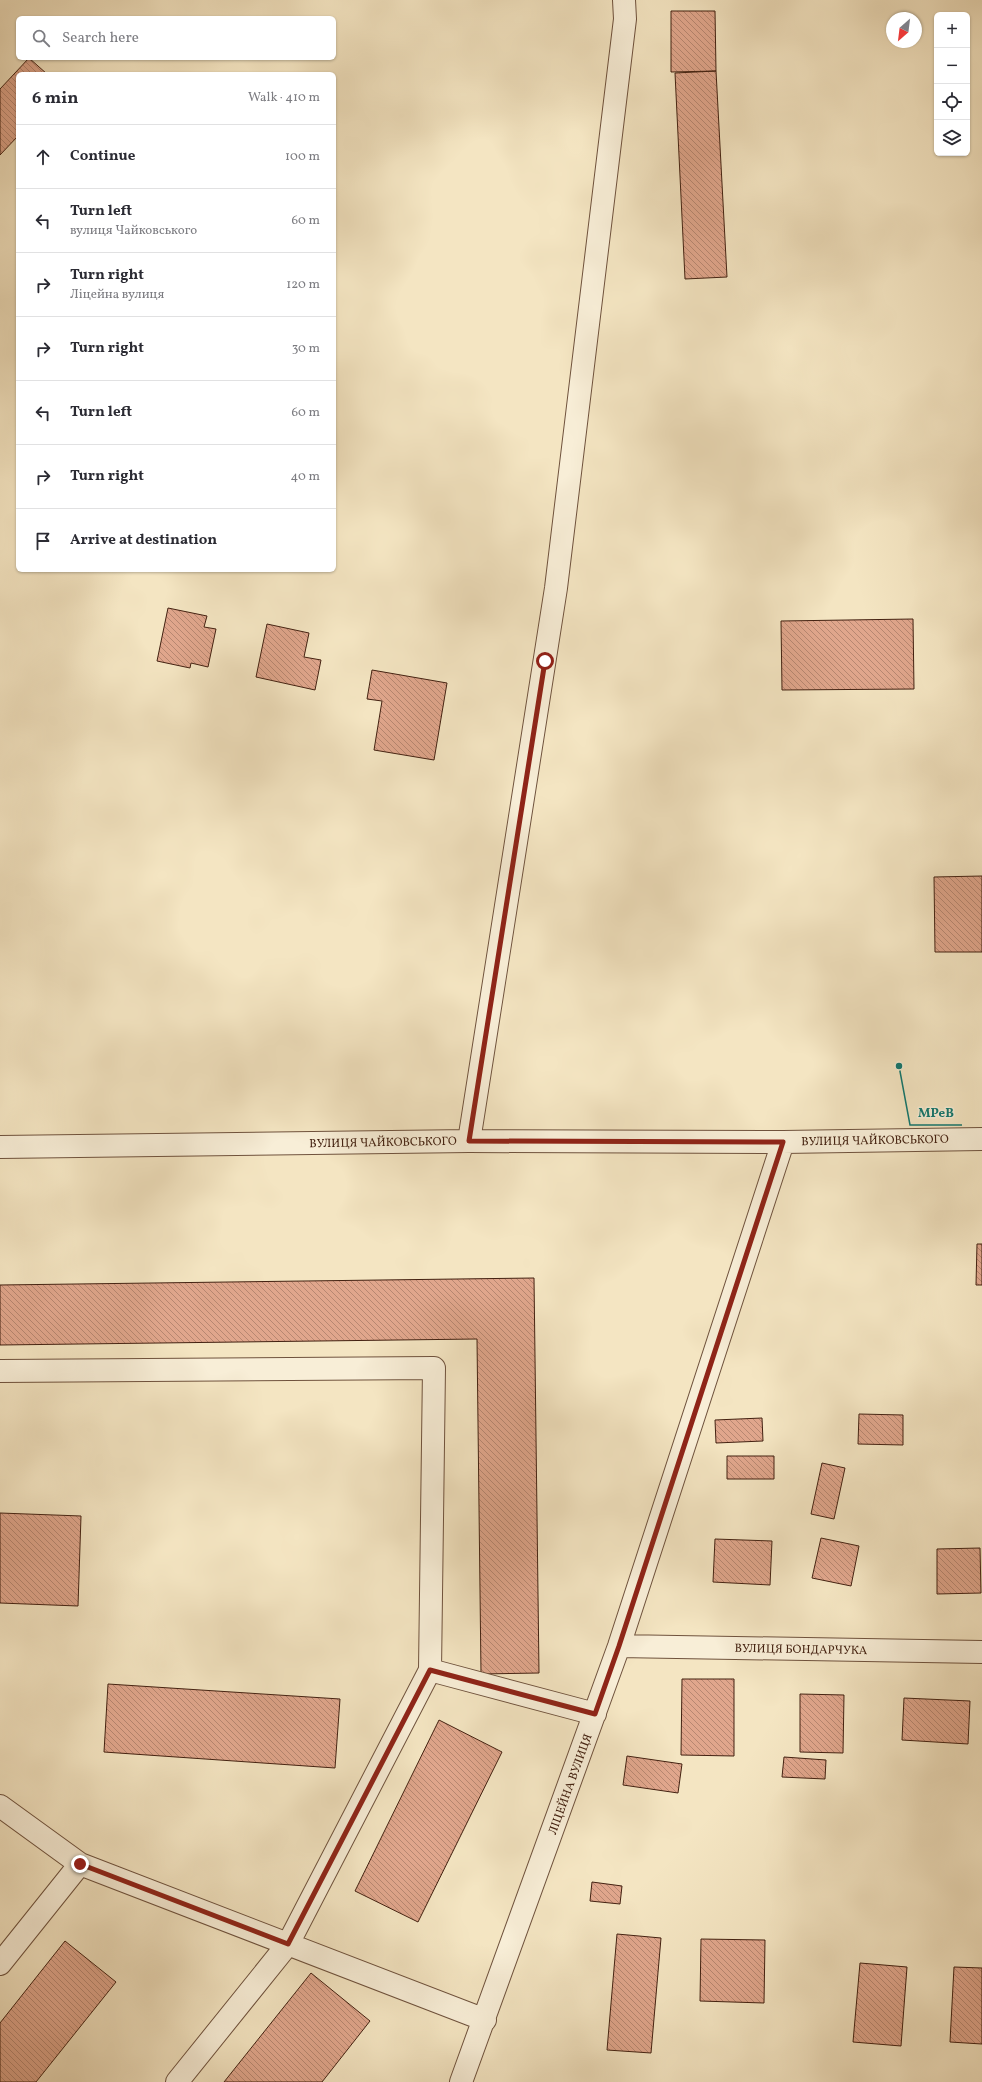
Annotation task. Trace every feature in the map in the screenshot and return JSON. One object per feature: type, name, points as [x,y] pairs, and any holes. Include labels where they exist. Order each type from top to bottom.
[{"type":"street","points":[[469,1141],[556,588],[625,19],[624,0]]},
{"type":"street","name":"ВУЛИЦЯ ЧАЙКОВСЬКОГО","points":[[0,1148],[469,1141],[783,1142],[982,1139]]},
{"type":"street","name":"ЛІЦЕЙНА ВУЛИЦЯ","points":[[461,2082],[485,2020],[619,1646],[783,1142]]},
{"type":"street","points":[[0,1371],[434,1368],[430,1670],[288,1944],[177,2082]]},
{"type":"street","name":"ВУЛИЦЯ БОНДАРЧУКА","points":[[619,1646],[982,1652]]},
{"type":"street","points":[[430,1670],[595,1714]]},
{"type":"street","points":[[0,1806],[80,1864],[485,2020]]},
{"type":"street","points":[[0,1964],[80,1864]]},
{"type":"building","points":[[671,11],[715,11],[716,71],[671,72]]},
{"type":"building","points":[[27,60],[31,60],[45,72],[16,72],[16,138],[0,155],[0,89]]},
{"type":"building","points":[[716,71],[727,277],[685,279],[675,73]]},
{"type":"building","points":[[168,608],[207,616],[204,627],[216,629],[208,667],[191,663],[190,668],[157,661]]},
{"type":"building","points":[[913,619],[914,689],[782,690],[781,621]]},
{"type":"building","points":[[267,624],[309,633],[304,657],[321,660],[315,690],[256,677]]},
{"type":"building","points":[[372,670],[447,683],[434,760],[374,750],[382,701],[367,699]]},
{"type":"building","points":[[982,876],[982,952],[935,952],[934,877]]},
{"type":"building","points":[[977,1244],[982,1244],[982,1285],[976,1285]]},
{"type":"building","points":[[534,1278],[539,1673],[481,1674],[477,1339],[0,1345],[0,1285]]},
{"type":"building","points":[[859,1414],[903,1415],[903,1445],[858,1444]]},
{"type":"building","points":[[762,1418],[763,1441],[716,1443],[715,1420]]},
{"type":"building","points":[[727,1456],[774,1456],[774,1479],[727,1479]]},
{"type":"building","points":[[822,1463],[845,1468],[834,1519],[811,1514]]},
{"type":"building","points":[[0,1513],[81,1516],[78,1606],[0,1603]]},
{"type":"building","points":[[821,1538],[859,1546],[851,1586],[812,1578]]},
{"type":"building","points":[[715,1539],[772,1541],[770,1585],[713,1582]]},
{"type":"building","points":[[980,1548],[981,1593],[937,1594],[937,1549]]},
{"type":"building","points":[[682,1679],[734,1679],[734,1756],[681,1755]]},
{"type":"building","points":[[108,1684],[340,1699],[335,1768],[104,1752]]},
{"type":"building","points":[[800,1694],[844,1695],[843,1753],[800,1752]]},
{"type":"building","points":[[904,1698],[970,1701],[968,1744],[902,1740]]},
{"type":"building","points":[[439,1720],[502,1752],[418,1922],[355,1891]]},
{"type":"building","points":[[627,1756],[682,1764],[678,1793],[623,1785]]},
{"type":"building","points":[[784,1757],[826,1760],[825,1779],[782,1777]]},
{"type":"building","points":[[592,1882],[622,1886],[620,1904],[590,1901]]},
{"type":"building","points":[[617,1934],[661,1938],[651,2053],[607,2050]]},
{"type":"building","points":[[701,1939],[765,1940],[764,2003],[700,2001]]},
{"type":"building","points":[[65,1941],[116,1982],[36,2082],[0,2082],[0,2023]]},
{"type":"building","points":[[860,1963],[907,1967],[901,2046],[853,2042]]},
{"type":"building","points":[[954,1967],[982,1968],[982,2044],[950,2042]]},
{"type":"building","points":[[311,1973],[370,2021],[322,2082],[224,2082]]},
{"type":"place","name":"МРеВ","points":[[899,1066]]},
{"type":"route","points":[[80,1864],[288,1944],[430,1670],[595,1714],[619,1646],[783,1142],[469,1141],[545,661]]}]
